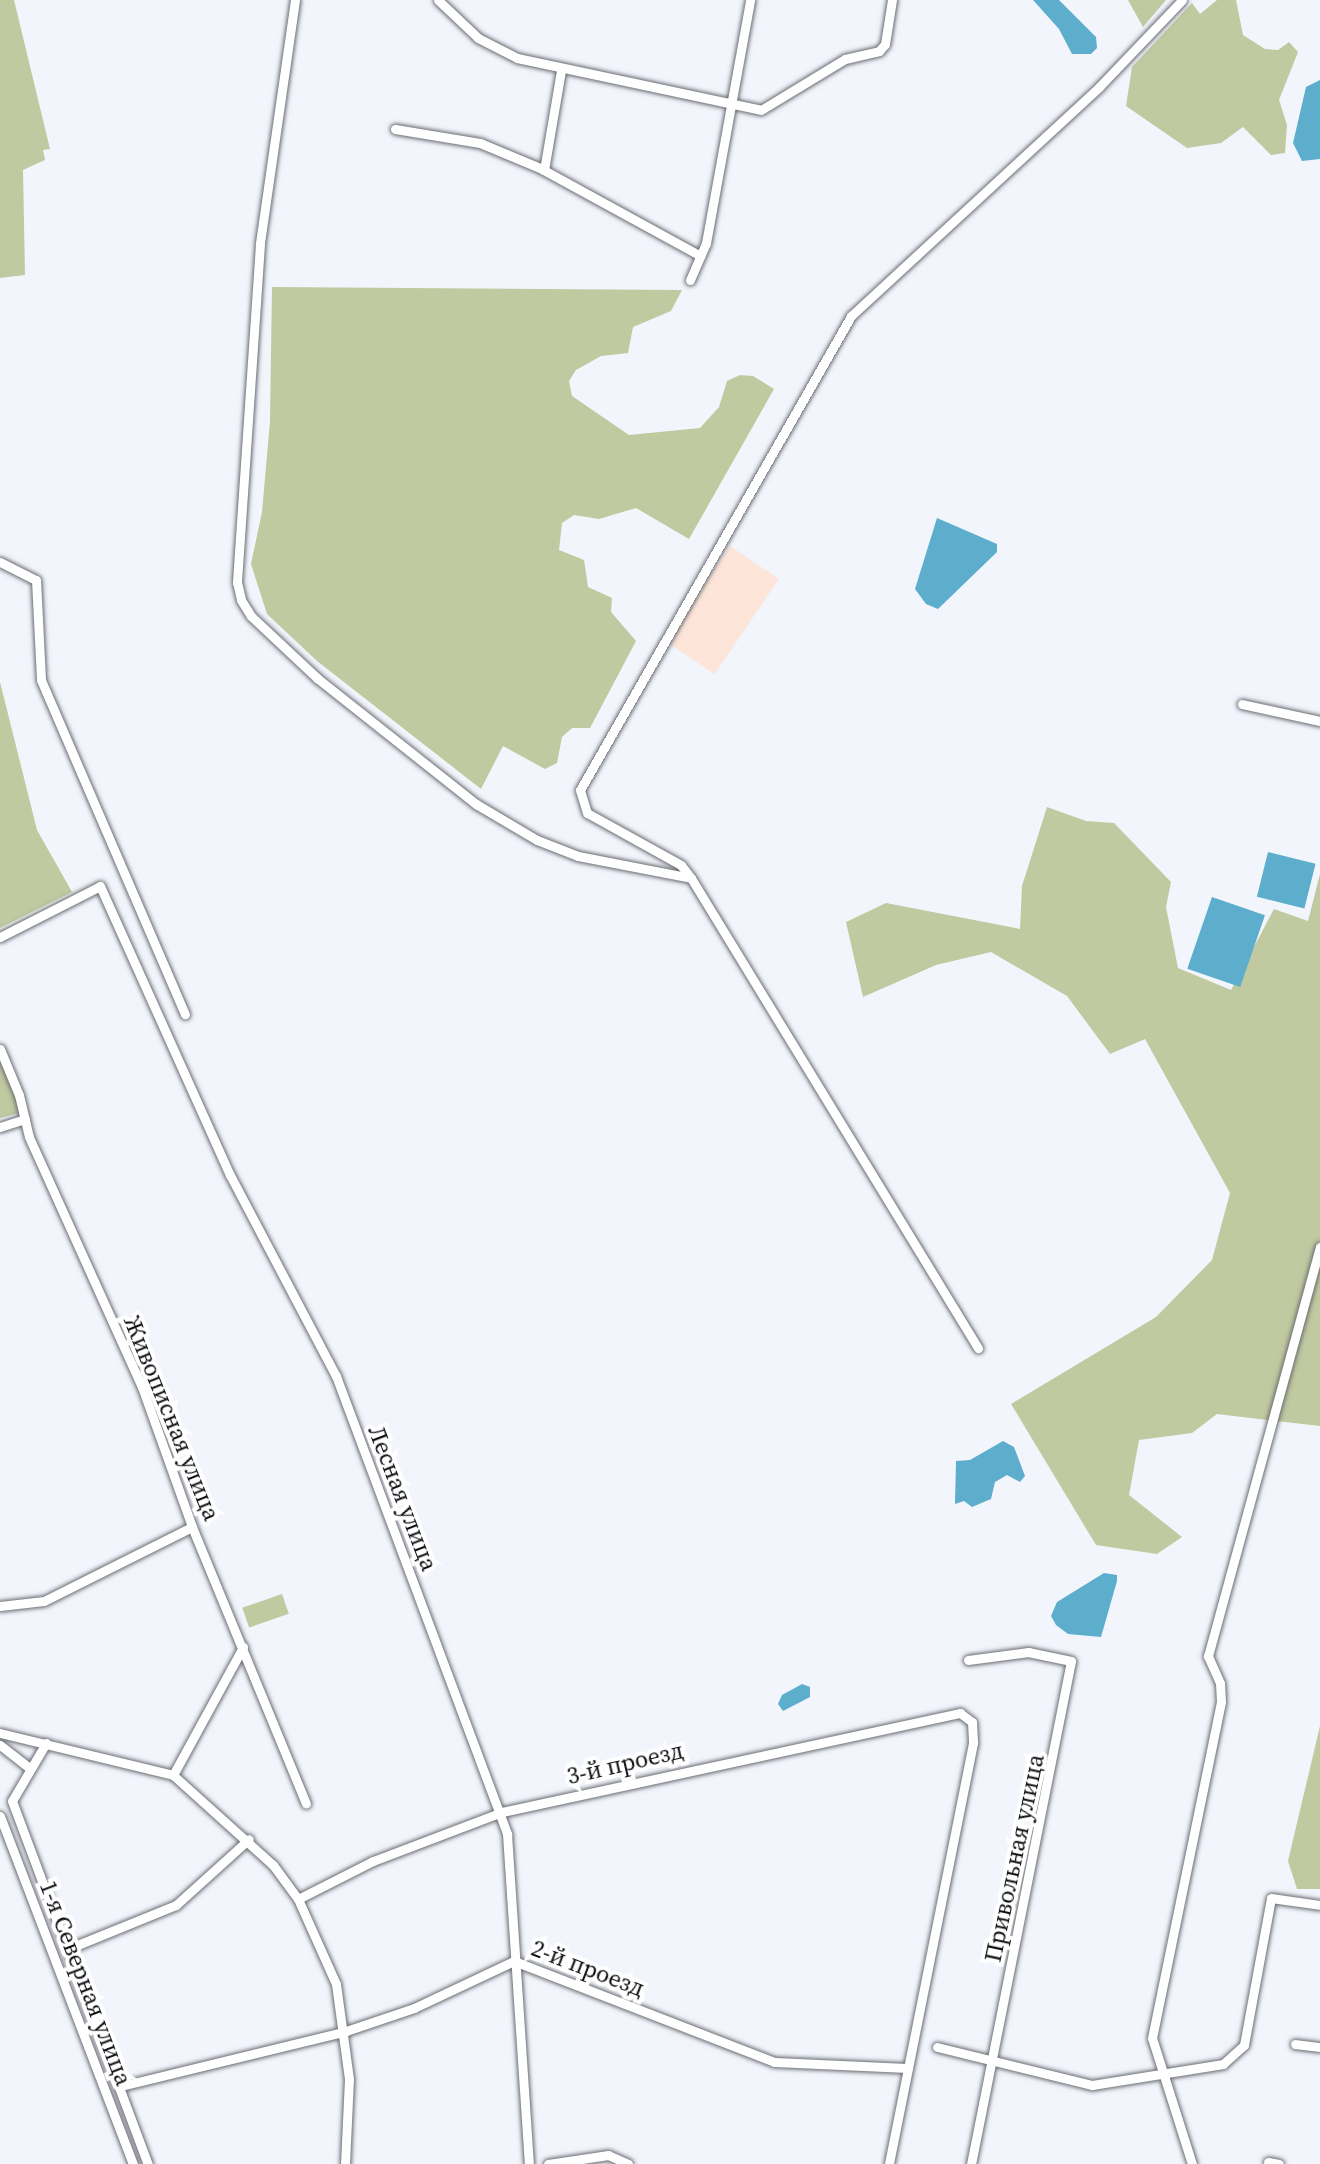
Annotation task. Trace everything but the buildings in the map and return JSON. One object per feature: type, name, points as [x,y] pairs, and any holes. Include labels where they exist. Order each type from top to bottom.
[{"type":"street","points":[[295,0],[260,244],[237,582],[241,600],[251,616],[317,678],[476,804],[537,840],[578,856],[691,878]]},
{"type":"street","points":[[438,0],[478,38],[517,58],[561,71],[761,110],[845,59],[879,51],[885,44],[892,0]]},
{"type":"street","points":[[690,280],[701,256],[750,0]]},
{"type":"street","points":[[978,1348],[691,878],[681,865],[587,813],[580,790],[851,316],[1099,87],[1182,0]]},
{"type":"street","points":[[544,170],[561,71]]},
{"type":"street","points":[[395,129],[480,143],[544,170],[701,256]]},
{"type":"street","points":[[0,562],[36,580],[41,680],[185,1014]]},
{"type":"street","points":[[1242,704],[1320,721]]},
{"type":"street","name":"Лесная улица","points":[[0,937],[100,886],[230,1175],[336,1376],[502,1812],[529,2164]]},
{"type":"street","name":"Живописная улица","points":[[0,1049],[25,1119],[142,1387],[192,1527],[306,1803]]},
{"type":"street","points":[[0,1127],[25,1119]]},
{"type":"street","points":[[1192,2164],[1152,2038],[1221,1702],[1220,1683],[1208,1656],[1320,1247]]},
{"type":"street","points":[[0,1606],[44,1601],[192,1527]]},
{"type":"street","points":[[173,1775],[243,1647]]},
{"type":"street","name":"Привольная улица","points":[[968,1660],[1028,1652],[1071,1661],[971,2164]]},
{"type":"street","name":"3-й проезд","points":[[298,1899],[373,1861],[502,1812],[960,1713],[972,1722],[973,1743],[908,2068]]},
{"type":"street","points":[[0,1733],[173,1775],[249,1839],[298,1899],[327,1957],[346,2031],[345,2164]]},
{"type":"street","points":[[46,1743],[28,1767],[12,1801],[22,1838],[70,1948],[148,2164]]},
{"type":"street","points":[[0,1745],[28,1767]]},
{"type":"street","name":"1-я Северная улица","points":[[0,1816],[133,2164]]},
{"type":"street","points":[[70,1948],[176,1905],[249,1839]]},
{"type":"street","points":[[937,2047],[1092,2085],[1223,2064],[1244,2045],[1271,1898],[1320,1905]]},
{"type":"street","name":"2-й проезд","points":[[121,2086],[346,2031],[414,2008],[514,1961],[774,2062],[908,2068]]},
{"type":"street","points":[[1295,2044],[1320,2047]]},
{"type":"street","points":[[889,2164],[908,2068]]},
{"type":"street","points":[[548,2164],[608,2155],[628,2164]]},
{"type":"street","points":[[1268,2162],[1279,2164]]},
{"type":"shaded area","points":[[730,546],[779,579],[715,674],[666,641]]},
{"type":"green space","points":[[0,0],[14,0],[50,149],[43,150],[45,160],[23,170],[25,275],[0,278]]},
{"type":"green space","points":[[1128,0],[1166,0],[1143,27]]},
{"type":"green space","points":[[1217,0],[1236,0],[1243,35],[1265,49],[1278,50],[1289,42],[1298,52],[1279,100],[1287,125],[1285,153],[1271,155],[1243,127],[1221,143],[1187,148],[1126,106],[1132,67],[1192,3],[1200,14]]},
{"type":"green space","points":[[272,287],[682,290],[671,311],[633,327],[628,353],[601,356],[576,370],[569,381],[572,396],[629,435],[700,428],[719,407],[727,381],[740,375],[753,376],[774,389],[689,539],[636,508],[599,519],[574,515],[562,523],[559,550],[584,560],[588,587],[612,598],[611,612],[636,641],[590,728],[572,728],[562,737],[557,763],[545,769],[503,746],[481,789],[317,661],[267,614],[251,564],[262,512],[270,421]]},
{"type":"green space","points":[[0,682],[37,830],[72,892],[0,928]]},
{"type":"green space","points":[[1047,807],[1086,821],[1114,823],[1171,882],[1166,907],[1178,968],[1231,990],[1274,909],[1308,921],[1320,874],[1320,1426],[1217,1414],[1192,1433],[1139,1440],[1129,1495],[1182,1537],[1157,1554],[1096,1545],[1011,1404],[1156,1317],[1212,1260],[1230,1193],[1145,1039],[1110,1054],[1067,996],[991,952],[936,965],[863,997],[846,922],[886,903],[1020,929],[1022,886]]},
{"type":"green space","points":[[0,1061],[23,1112],[0,1118]]},
{"type":"green space","points":[[282,1594],[289,1614],[249,1628],[242,1608]]},
{"type":"green space","points":[[1320,1726],[1320,1889],[1297,1889],[1288,1861]]},
{"type":"water","points":[[1033,0],[1059,0],[1096,37],[1097,48],[1091,54],[1072,54],[1059,29]]},
{"type":"water","points":[[1320,80],[1320,159],[1302,161],[1293,143],[1306,87]]},
{"type":"water","points":[[937,518],[997,544],[997,552],[938,609],[926,604],[915,589]]},
{"type":"water","points":[[1268,852],[1316,864],[1304,908],[1257,897]]},
{"type":"water","points":[[1212,897],[1265,915],[1240,987],[1187,969]]},
{"type":"water","points":[[1003,1441],[1014,1447],[1025,1476],[1020,1482],[1007,1475],[995,1482],[991,1499],[972,1507],[964,1501],[955,1504],[956,1461],[970,1460]]},
{"type":"water","points":[[1104,1573],[1117,1575],[1117,1581],[1101,1637],[1068,1634],[1056,1625],[1051,1616],[1057,1602]]},
{"type":"water","points":[[802,1684],[810,1687],[810,1697],[783,1711],[778,1704],[782,1695]]}]
